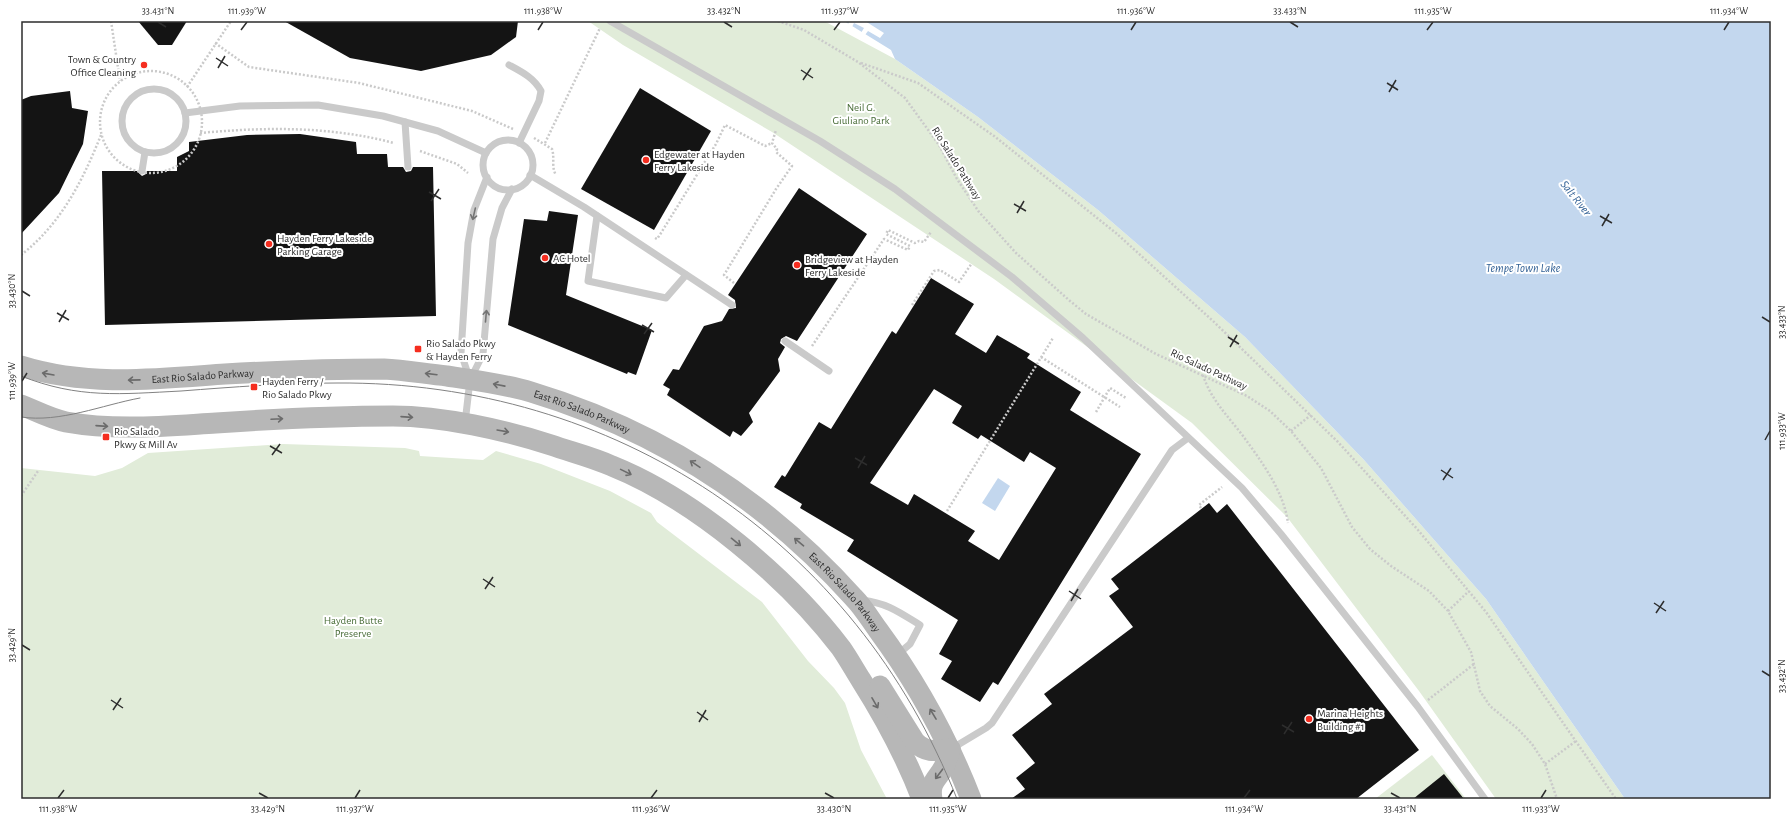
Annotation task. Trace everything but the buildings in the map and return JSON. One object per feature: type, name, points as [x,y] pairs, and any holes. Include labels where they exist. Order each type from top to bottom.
[{"type":"main road","name":"East Rio Salado Parkway","points":[[21,366],[41,373],[104,380],[146,380],[286,370],[395,370],[470,380],[528,391],[579,408],[654,441],[690,461],[756,506],[804,546],[856,600],[897,656],[938,722],[970,799]]},
{"type":"main road","points":[[21,406],[63,421],[100,427],[131,428],[280,419],[395,416],[430,419],[516,433],[612,465],[649,483],[699,515],[769,570],[841,648],[884,689],[915,742],[922,749],[927,751],[950,749],[943,768],[933,782],[931,790],[932,799]]},
{"type":"main road","points":[[841,648],[894,737],[922,799]]},
{"type":"lane","points":[[610,21],[780,118],[895,189],[979,252],[1050,309],[1143,394],[1242,488],[1292,547],[1418,707],[1484,799]]},
{"type":"lane","points":[[509,65],[530,77],[541,91],[539,101],[519,143]]},
{"type":"lane","points":[[153,89],[164,91],[174,96],[185,113],[186,125],[183,135],[177,144],[169,150],[160,153],[145,152],[131,144],[125,136],[122,126],[122,115],[126,105],[133,96],[143,91],[153,89]]},
{"type":"lane","points":[[185,113],[240,106],[318,105],[383,116],[438,131],[486,153]]},
{"type":"lane","points":[[405,122],[408,167]]},
{"type":"lane","points":[[470,380],[461,353],[468,243],[474,210],[487,177],[484,161],[486,153],[498,142],[506,140],[519,143],[528,149],[532,156],[533,164],[530,175],[523,185],[512,189],[499,188],[487,177]]},
{"type":"lane","points":[[142,171],[145,152]]},
{"type":"lane","points":[[530,175],[597,216],[732,305]]},
{"type":"lane","points":[[465,425],[470,380],[483,354],[493,239],[497,225],[512,189]]},
{"type":"lane","points":[[597,216],[588,281],[666,298],[686,275]]},
{"type":"lane","points":[[785,341],[829,371]]},
{"type":"lane","points":[[950,749],[992,723],[1172,450],[1188,438]]},
{"type":"lane","points":[[856,600],[878,602],[892,607],[920,625],[910,644],[897,656]]},
{"type":"path","points":[[111,21],[120,82]]},
{"type":"path","points":[[187,86],[231,21]]},
{"type":"path","points":[[545,143],[603,21]]},
{"type":"path","name":"Rio Salado Pathway","points":[[779,21],[804,30],[858,62],[905,98],[939,145],[957,179],[979,212],[1016,252],[1041,276],[1086,314],[1156,354],[1247,396],[1270,411],[1291,431],[1321,468],[1348,521],[1370,549],[1391,566],[1429,591],[1448,611],[1471,652],[1480,691],[1490,706],[1527,739],[1545,764],[1557,799]]},
{"type":"path","points":[[216,43],[249,67],[359,83],[472,111],[545,143],[552,149],[555,157],[553,166],[555,174],[562,178]]},
{"type":"path","points":[[858,62],[918,83],[994,136],[1116,233],[1214,321],[1311,415],[1338,442],[1418,530],[1486,612],[1616,799]]},
{"type":"path","points":[[141,71],[158,71],[174,76],[187,86],[197,100],[201,117],[200,133],[194,149],[182,162],[168,170],[151,172],[134,170],[120,162],[108,149],[101,134],[100,118],[104,101],[112,87],[126,77],[141,71]]},
{"type":"path","points":[[651,235],[657,239],[716,144],[725,125],[765,146],[772,143],[780,118]]},
{"type":"path","points":[[200,133],[302,128],[380,140],[407,147],[457,164],[468,173]]},
{"type":"path","points":[[21,255],[57,220],[85,175],[101,134]]},
{"type":"path","points":[[734,283],[724,275],[776,189],[792,166],[776,152],[777,149],[772,143]]},
{"type":"path","points":[[817,340],[884,239],[908,250],[910,246],[886,234],[888,230],[915,243],[919,241],[924,242],[939,222]]},
{"type":"path","points":[[912,305],[934,271],[940,270],[959,282],[979,252]]},
{"type":"path","points":[[947,511],[1053,338]]},
{"type":"path","points":[[1041,357],[1120,407]]},
{"type":"path","points":[[1203,375],[1211,394],[1244,436],[1281,496],[1286,509],[1292,547]]},
{"type":"path","points":[[1096,412],[1110,388],[1137,405],[1143,394]]},
{"type":"path","points":[[1291,431],[1311,415]]},
{"type":"path","points":[[21,496],[38,471]]},
{"type":"path","points":[[1201,508],[1199,505],[1232,479]]},
{"type":"path","points":[[1448,611],[1469,591]]},
{"type":"path","points":[[1418,707],[1474,664]]},
{"type":"path","points":[[1545,764],[1576,741]]},
{"type":"green space","name":"Neil G. Giuliano Park","points":[[588,21],[824,21],[895,59],[978,117],[1098,210],[1245,337],[1364,460],[1486,599],[1625,799],[1496,799],[1419,691],[1287,517],[1192,423],[994,279],[772,132],[623,45]]},
{"type":"green space","name":"Hayden Butte Preserve","points":[[283,444],[405,448],[419,451],[420,456],[483,460],[496,451],[541,464],[610,491],[651,513],[657,522],[762,602],[808,661],[834,688],[845,703],[861,750],[887,799],[21,799],[21,468],[95,476],[122,468],[148,453]]},
{"type":"green space","points":[[1432,755],[1466,799],[1375,799]]},
{"type":"water","name":"Tempe Town Lake","points":[[844,21],[1771,21],[1771,799],[1625,799],[1486,599],[1364,460],[1245,337],[1098,210],[978,117],[895,59],[891,50]]},
{"type":"water","points":[[998,478],[1010,486],[995,511],[982,503]]},
{"type":"pier","points":[[850,21],[865,21],[884,33],[880,38],[868,31],[865,35],[861,33],[864,28],[854,23],[852,27],[848,24]]},
{"type":"tram line","points":[[21,376],[42,383],[81,392],[119,394],[318,383],[439,390],[536,411],[628,445],[713,493],[789,553],[856,624],[912,707],[957,799]]},
{"type":"tram line","points":[[21,417],[51,418],[140,398]]},
{"type":"place","name":"Town & Country Office Cleaning","points":[[144,65]]},
{"type":"place","name":"Edgewater at Hayden Ferry Lakeside","points":[[646,160]]},
{"type":"place","name":"Hayden Ferry Lakeside Parking Garage","points":[[269,244]]},
{"type":"place","name":"AC Hotel","points":[[545,258]]},
{"type":"place","name":"Bridgeview at Hayden Ferry Lakeside","points":[[797,265]]},
{"type":"place","name":"Rio Salado Pkwy & Hayden Ferry","points":[[418,349]]},
{"type":"place","name":"Hayden Ferry / Rio Salado Pkwy","points":[[254,387]]},
{"type":"place","name":"Rio Salado Pkwy & Mill Av","points":[[106,437]]},
{"type":"place","name":"Marina Heights Building #1","points":[[1309,719]]},
{"type":"water label","name":"Salt River","points":[[1576,198]]}]
